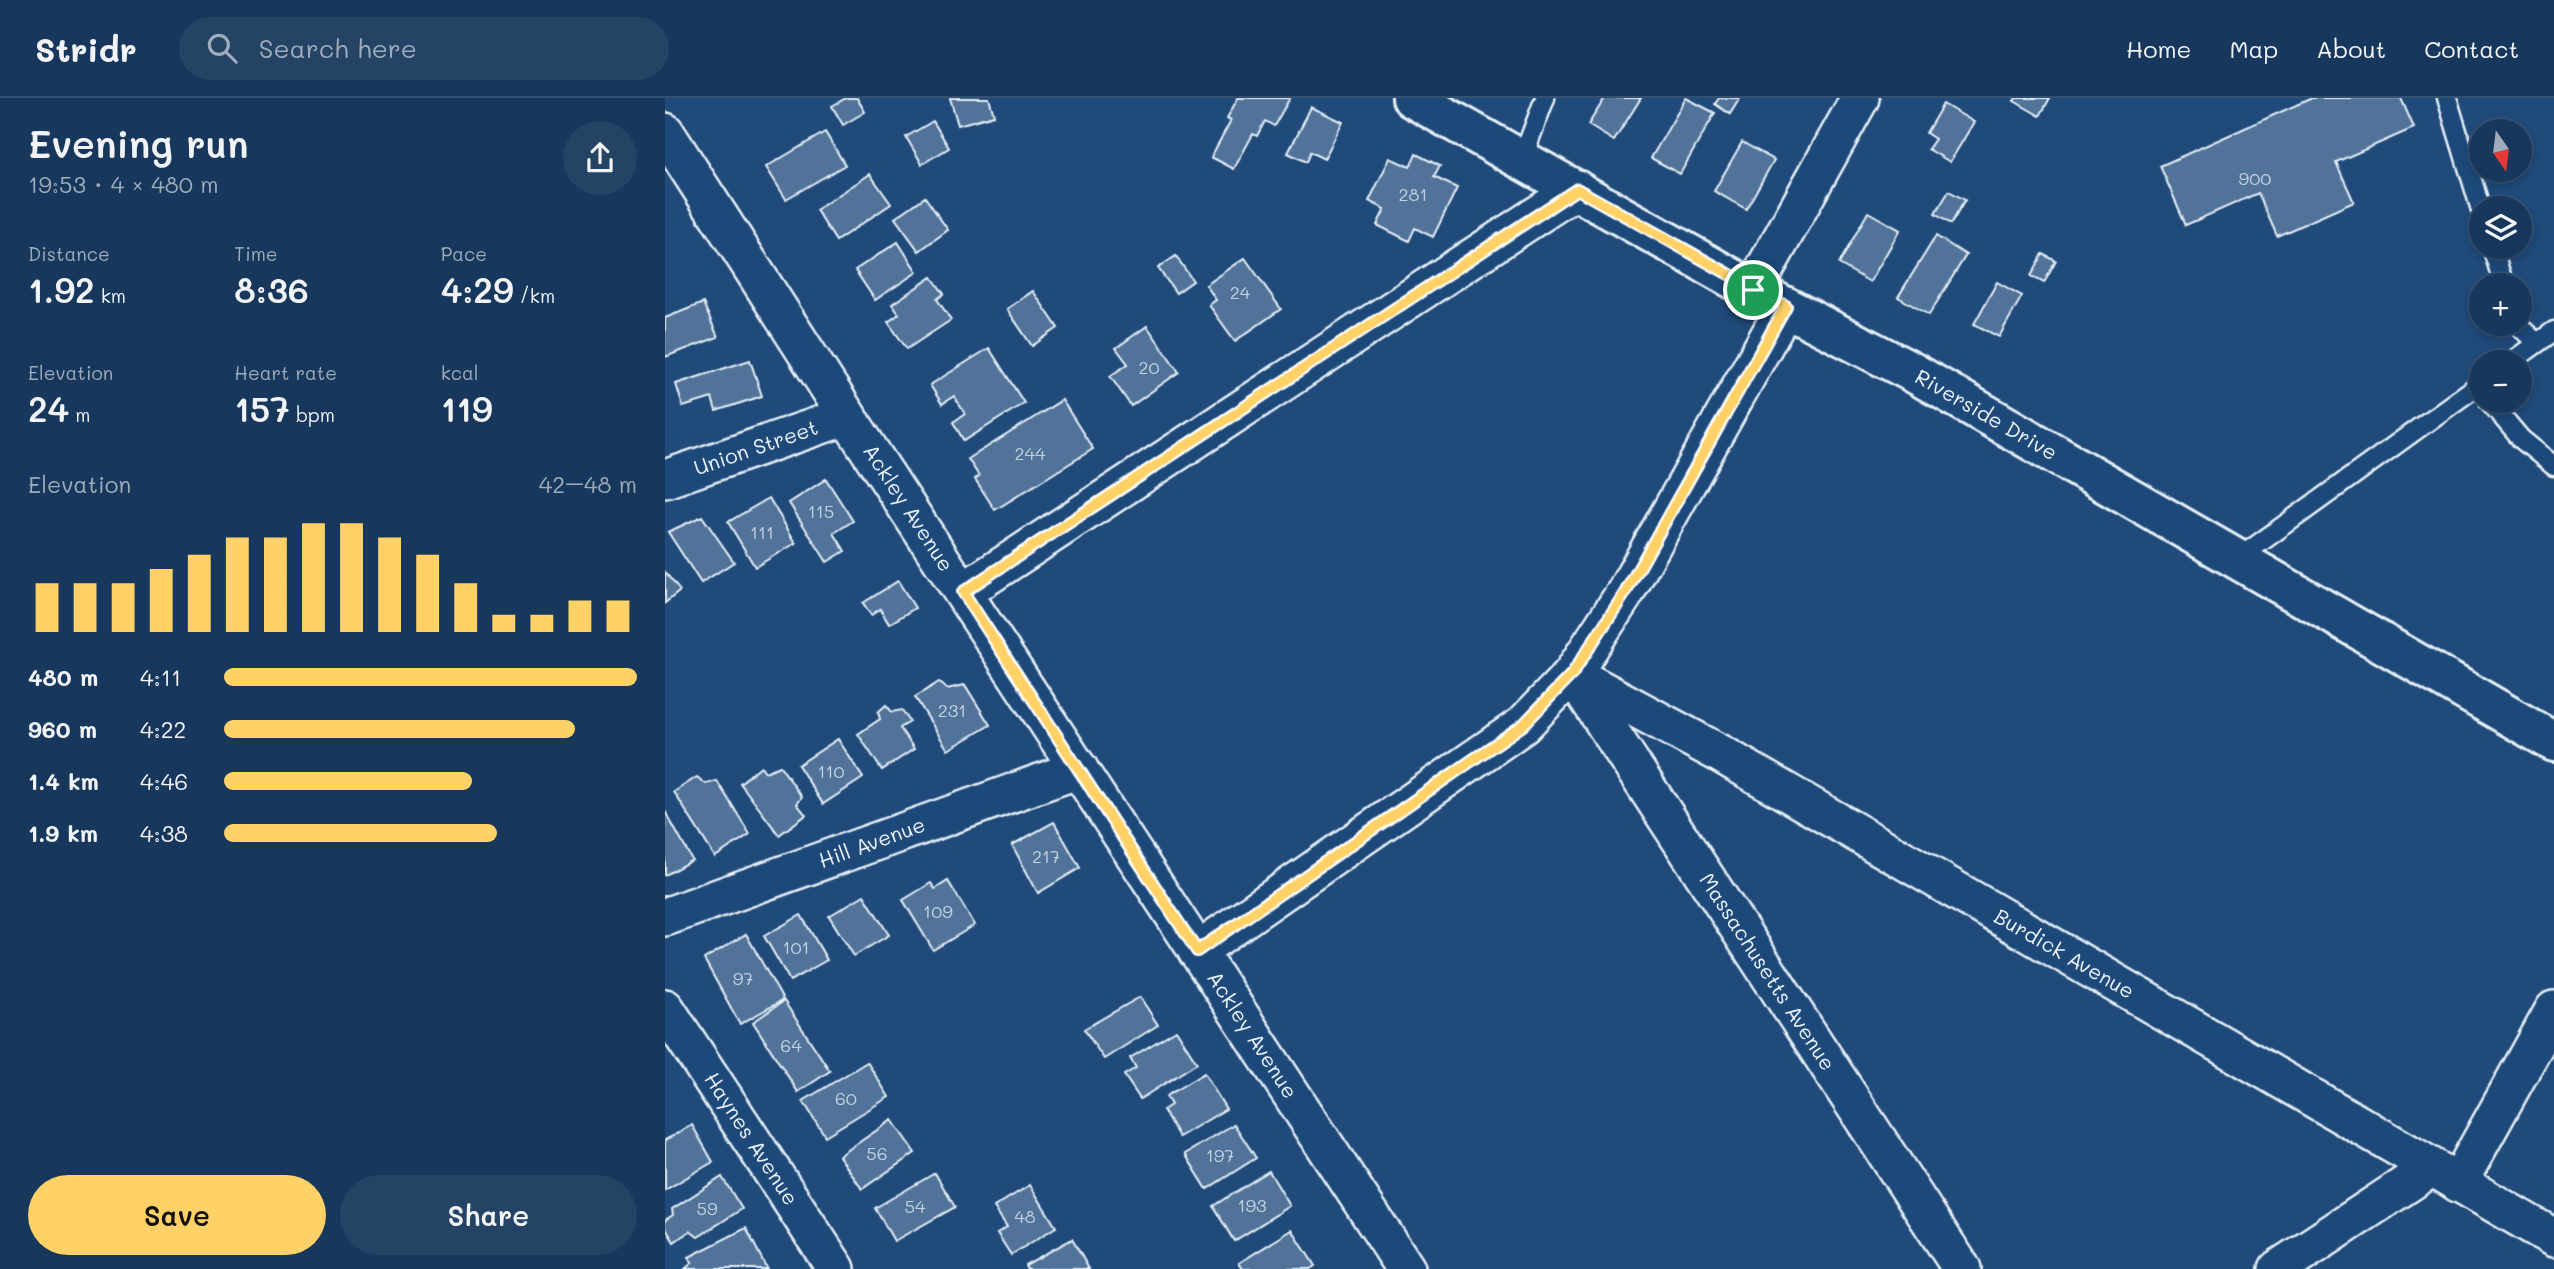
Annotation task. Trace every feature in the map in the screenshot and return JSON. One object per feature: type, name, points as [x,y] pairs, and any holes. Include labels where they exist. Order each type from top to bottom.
[{"type":"main road","name":"Riverside Drive","points":[[1412,98],[1770,298],[1914,373],[2554,742]]},
{"type":"street","points":[[1197,951],[1523,725],[1572,674],[1625,593],[1770,298],[1860,98]]},
{"type":"street","name":"Ackley Avenue","points":[[665,132],[676,170],[847,416],[1406,1269]]},
{"type":"street","points":[[963,592],[1577,189]]},
{"type":"street","name":"Union Street","points":[[665,479],[847,416]]},
{"type":"street","name":"Burdick Avenue","points":[[1572,674],[1721,754],[2554,1238]]},
{"type":"street","name":"Massachusetts Avenue","points":[[1572,674],[1962,1269]]},
{"type":"street","name":"Hill Avenue","points":[[665,917],[1079,769]]},
{"type":"street","name":"Haynes Avenue","points":[[665,1008],[836,1269]]},
{"type":"street","points":[[2278,1269],[2445,1175],[2554,1010]]},
{"type":"lane","points":[[1522,159],[1545,98]]},
{"type":"lane","points":[[2447,98],[2477,196]]},
{"type":"lane","points":[[2527,350],[2554,331]]},
{"type":"lane","points":[[2530,336],[2537,343]]},
{"type":"lane","points":[[2236,560],[2469,400]]},
{"type":"lane","points":[[2500,413],[2521,439],[2554,466]]},
{"type":"building","points":[[846,98],[857,98],[865,112],[843,125],[832,106]]},
{"type":"building","points":[[950,98],[989,98],[994,115],[958,125]]},
{"type":"building","points":[[1238,98],[1290,98],[1274,126],[1265,121],[1257,136],[1253,134],[1234,169],[1211,157],[1231,120],[1227,118]]},
{"type":"building","points":[[1605,98],[1641,98],[1614,141],[1588,125]]},
{"type":"building","points":[[1686,98],[1715,113],[1680,174],[1651,158]]},
{"type":"building","points":[[1719,98],[1740,98],[1730,114],[1715,104]]},
{"type":"building","points":[[2016,98],[2050,98],[2040,116],[2014,101]]},
{"type":"building","points":[[2312,98],[2401,98],[2414,128],[2336,162],[2354,202],[2277,236],[2258,193],[2186,225],[2160,166]]},
{"type":"building","points":[[1943,104],[1974,122],[1950,162],[1928,149],[1935,139],[1926,133]]},
{"type":"building","points":[[1311,107],[1343,122],[1324,159],[1310,152],[1306,162],[1288,153]]},
{"type":"building","points":[[933,121],[949,148],[922,164],[906,137]]},
{"type":"building","points":[[825,132],[845,165],[786,199],[766,167]]},
{"type":"building","points":[[1742,142],[1774,160],[1746,209],[1714,191]]},
{"type":"building","points":[[1416,154],[1440,166],[1434,177],[1457,188],[1433,237],[1415,228],[1409,241],[1377,225],[1385,209],[1369,201],[1390,158],[1410,167]]},
{"type":"building","points":[[870,174],[891,204],[836,241],[816,210]]},
{"type":"building","points":[[1949,191],[1965,200],[1951,224],[1935,214]]},
{"type":"building","points":[[925,197],[948,230],[919,251],[895,218]]},
{"type":"building","points":[[1868,212],[1900,230],[1870,282],[1839,264]]},
{"type":"building","points":[[1936,236],[1966,255],[1929,315],[1898,297]]},
{"type":"building","points":[[898,242],[917,272],[875,300],[855,270]]},
{"type":"building","points":[[2043,254],[2056,261],[2044,283],[2031,276]]},
{"type":"building","points":[[1176,256],[1193,281],[1176,293],[1158,268]]},
{"type":"building","points":[[1245,258],[1281,309],[1235,341],[1209,305],[1216,300],[1206,285]]},
{"type":"building","points":[[932,277],[944,294],[937,299],[951,320],[907,349],[888,322],[899,314],[892,304]]},
{"type":"building","points":[[1997,282],[2022,296],[1999,337],[1974,324]]},
{"type":"building","points":[[1033,291],[1058,328],[1032,346],[1007,309]]},
{"type":"building","points":[[703,303],[718,337],[665,357],[665,318]]},
{"type":"building","points":[[1147,326],[1179,372],[1131,406],[1110,376],[1128,364],[1116,348]]},
{"type":"building","points":[[989,348],[1024,403],[964,441],[953,422],[965,414],[954,396],[942,404],[930,385]]},
{"type":"building","points":[[750,360],[762,396],[716,411],[712,398],[683,407],[676,384]]},
{"type":"building","points":[[1062,400],[1093,449],[995,510],[975,479],[979,476],[968,459]]},
{"type":"building","points":[[826,479],[853,521],[834,533],[845,551],[827,562],[789,503]]},
{"type":"building","points":[[769,498],[796,543],[755,567],[728,522]]},
{"type":"building","points":[[702,516],[734,562],[701,583],[668,532]]},
{"type":"building","points":[[665,572],[680,591],[665,603]]},
{"type":"building","points":[[898,581],[915,608],[889,624],[880,609],[871,615],[863,603]]},
{"type":"building","points":[[939,682],[947,689],[965,685],[990,725],[948,750],[915,697]]},
{"type":"building","points":[[886,705],[892,712],[902,710],[910,722],[900,728],[914,749],[882,770],[858,734],[880,719],[878,712]]},
{"type":"building","points":[[838,739],[863,778],[823,804],[798,765]]},
{"type":"building","points":[[761,766],[765,772],[780,766],[802,797],[797,804],[806,815],[779,835],[740,783]]},
{"type":"building","points":[[697,777],[706,784],[717,781],[750,834],[715,857],[674,792]]},
{"type":"building","points":[[665,811],[692,860],[665,875]]},
{"type":"building","points":[[1054,822],[1080,868],[1038,893],[1012,845]]},
{"type":"building","points":[[948,881],[975,925],[933,950],[903,900],[931,883],[935,889]]},
{"type":"building","points":[[864,895],[889,935],[854,956],[829,916]]},
{"type":"building","points":[[801,915],[827,960],[790,981],[764,936]]},
{"type":"building","points":[[746,934],[783,1000],[740,1024],[704,959]]},
{"type":"building","points":[[1140,997],[1158,1025],[1104,1059],[1084,1029]]},
{"type":"building","points":[[784,1001],[830,1071],[798,1092],[753,1022]]},
{"type":"building","points":[[1176,1030],[1197,1063],[1140,1099],[1124,1075],[1136,1068],[1130,1058]]},
{"type":"building","points":[[867,1062],[889,1097],[825,1136],[803,1101]]},
{"type":"building","points":[[1204,1073],[1226,1109],[1179,1137],[1163,1110],[1171,1105],[1166,1096]]},
{"type":"building","points":[[892,1120],[915,1153],[862,1189],[839,1156]]},
{"type":"building","points":[[1234,1124],[1256,1158],[1207,1189],[1185,1154]]},
{"type":"building","points":[[692,1125],[713,1162],[665,1190],[665,1140]]},
{"type":"building","points":[[1269,1171],[1290,1206],[1234,1241],[1213,1206]]},
{"type":"building","points":[[935,1173],[955,1207],[894,1241],[875,1208]]},
{"type":"building","points":[[722,1177],[742,1209],[698,1237],[690,1231],[674,1242],[665,1227],[665,1220],[673,1215],[672,1209]]},
{"type":"building","points":[[1030,1185],[1056,1227],[1011,1255],[997,1233],[1007,1227],[994,1207]]},
{"type":"building","points":[[746,1228],[767,1269],[685,1269],[692,1263],[689,1257]]},
{"type":"building","points":[[1292,1230],[1315,1266],[1310,1269],[1243,1269],[1239,1263]]},
{"type":"building","points":[[1072,1239],[1089,1269],[1027,1269],[1025,1265]]},
{"type":"route","points":[[1577,189],[1753,290],[1786,306],[1625,593],[1572,674],[1523,725],[1197,951],[963,592],[1577,189]]}]
